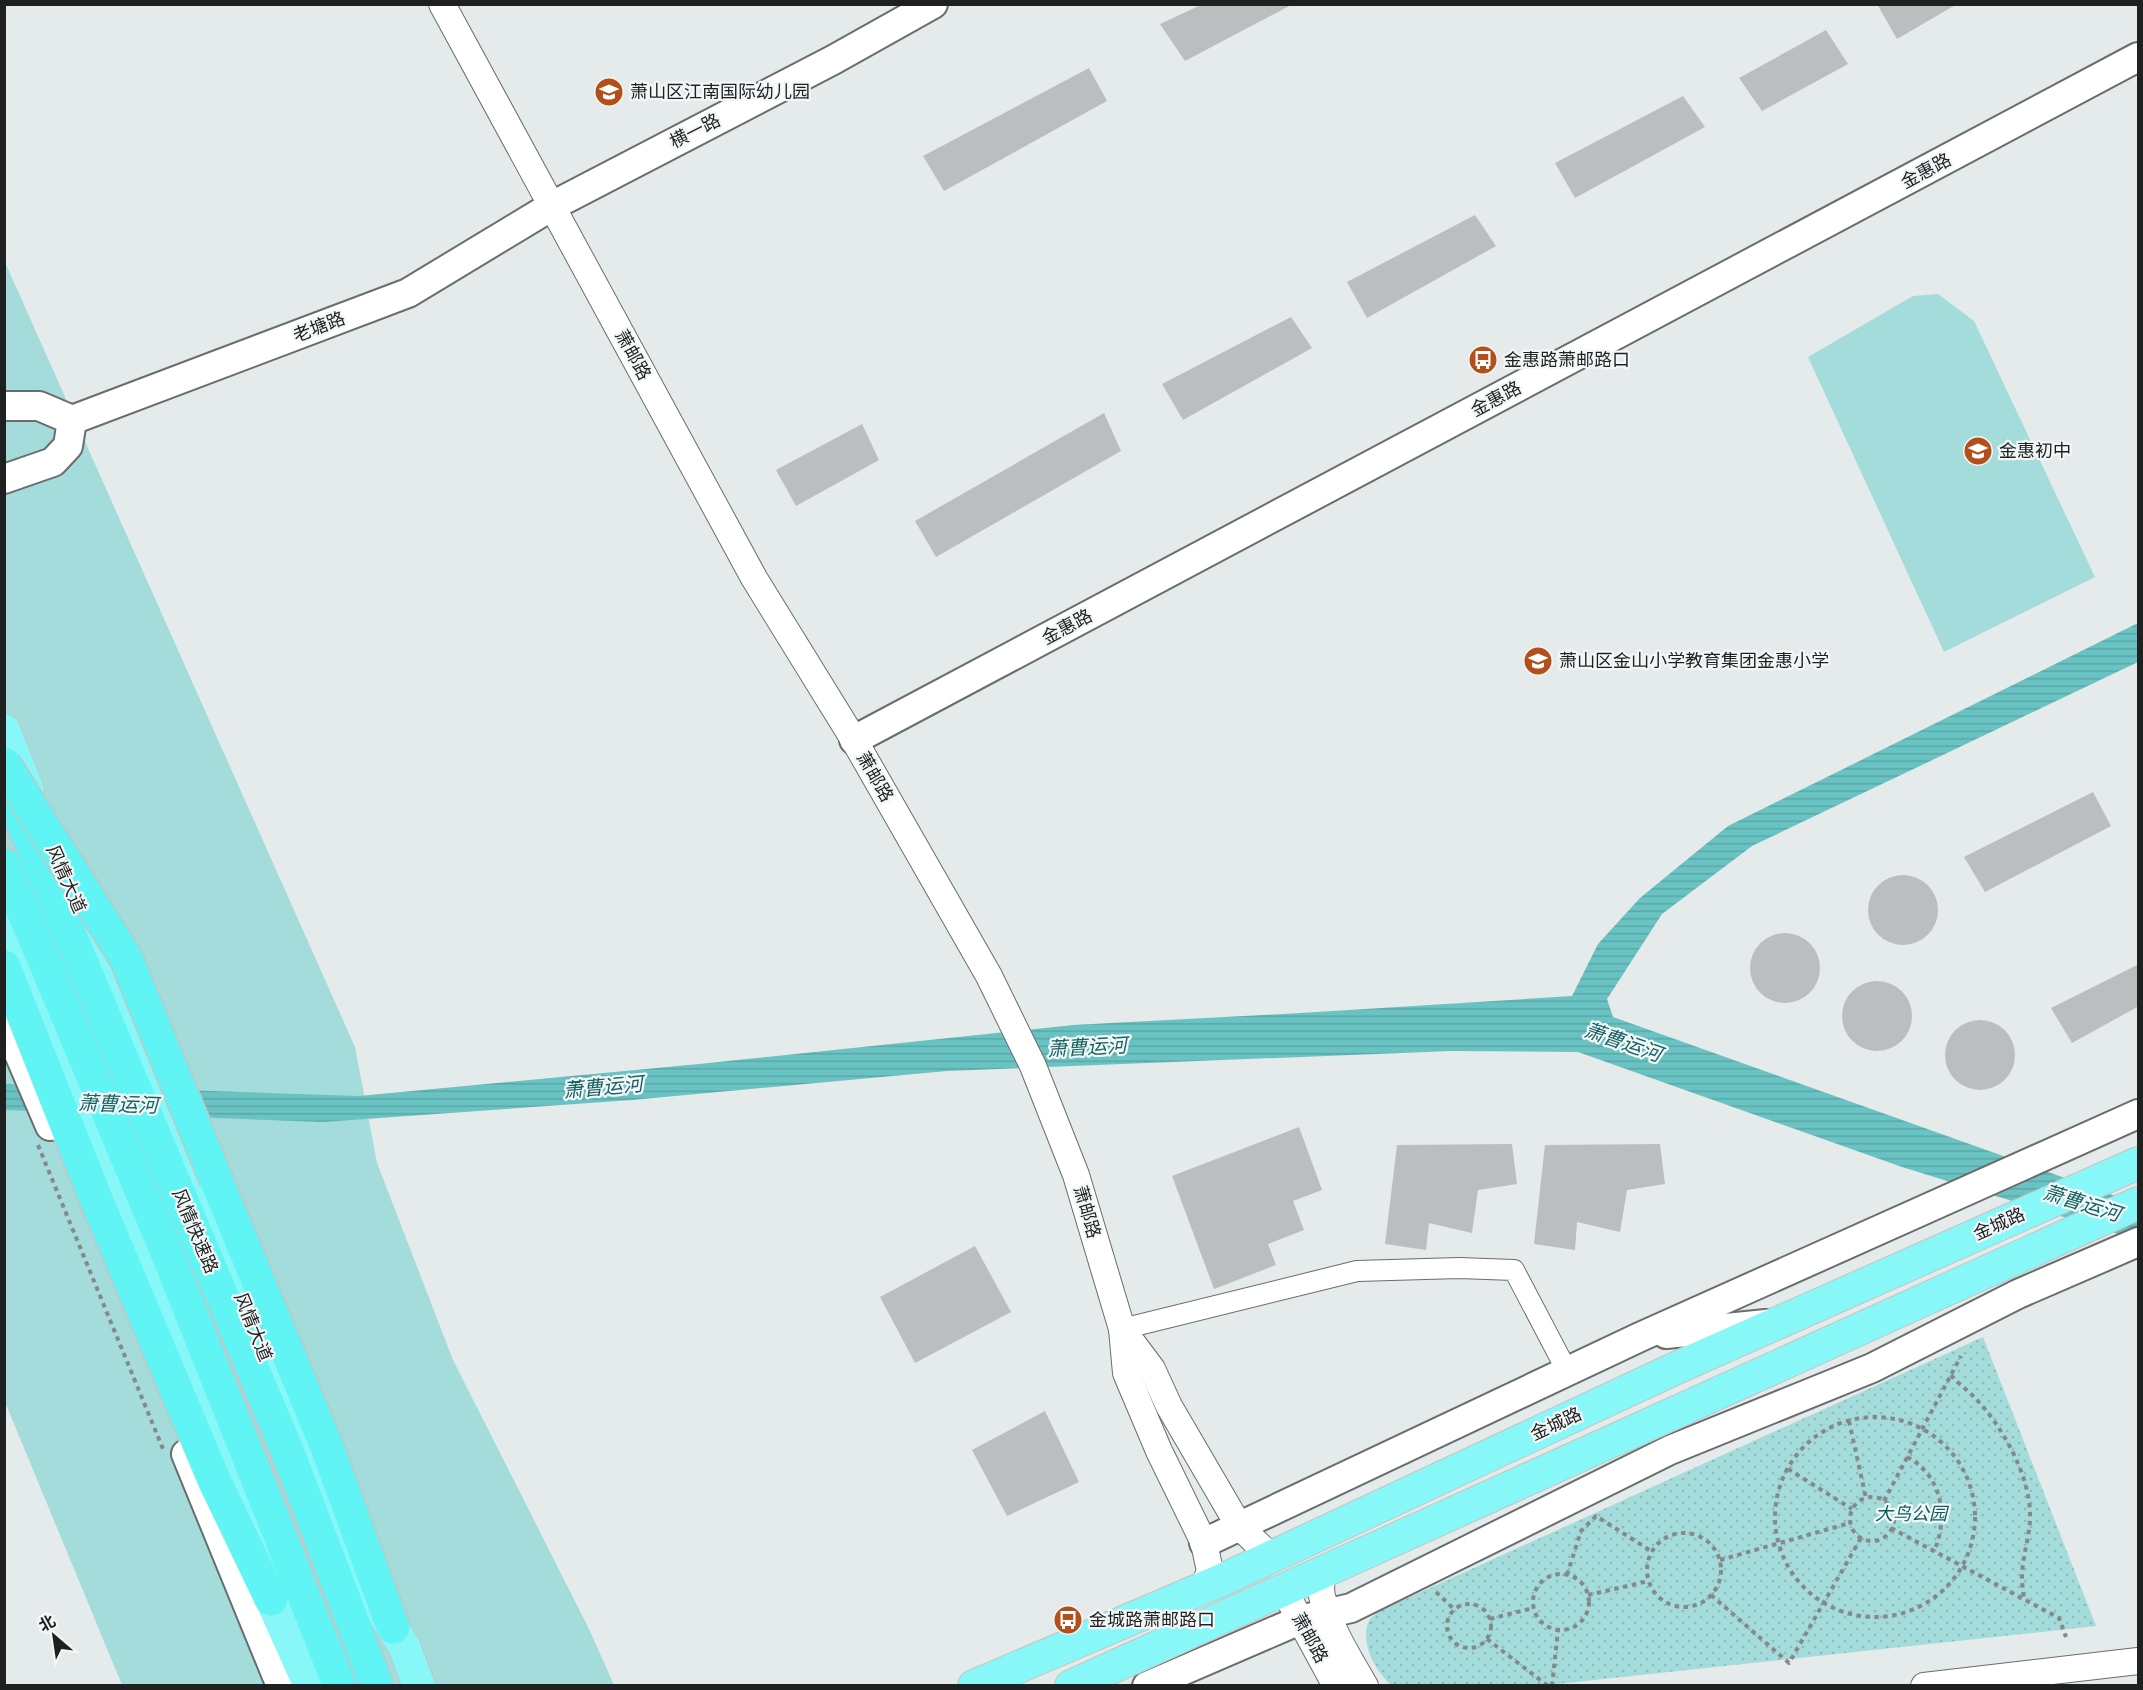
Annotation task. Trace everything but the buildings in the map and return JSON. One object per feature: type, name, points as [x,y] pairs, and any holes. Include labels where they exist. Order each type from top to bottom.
[{"type":"highway","points":[[4,764],[126,958],[204,1177],[327,1447],[393,1627]]},
{"type":"highway","name":"风情快速路","points":[[4,780],[284,1442],[377,1686]]},
{"type":"highway","name":"风情快速路","points":[[4,865],[168,1256],[340,1686]]},
{"type":"highway","points":[[4,967],[96,1199],[214,1480],[271,1599]]},
{"type":"main road","name":"横一路","points":[[552,206],[833,60],[933,4]]},
{"type":"main road","name":"金惠路","points":[[854,740],[2139,57]]},
{"type":"main road","name":"老塘路","points":[[72,420],[408,293],[552,206]]},
{"type":"main road","points":[[4,406],[39,406],[72,420],[68,446],[53,462],[4,479]]},
{"type":"main road","name":"风情大道","points":[[4,730],[53,853],[108,971],[143,1064],[204,1177]]},
{"type":"main road","points":[[4,923],[154,1285],[236,1468],[271,1599],[310,1686]]},
{"type":"main road","points":[[7,1024],[47,1142],[281,1686]]},
{"type":"main road","points":[[1204,1543],[1641,1337],[2139,1114]]},
{"type":"main road","name":"金城路","points":[[975,1686],[1203,1588],[1674,1369],[2027,1211],[2139,1164]]},
{"type":"main road","name":"金城路","points":[[1071,1686],[2139,1203]]},
{"type":"main road","points":[[1147,1686],[1314,1617],[1351,1608],[1670,1450],[1872,1368],[2018,1294],[2129,1246]]},
{"type":"main road","points":[[1641,1337],[1778,1323]]},
{"type":"main road","points":[[393,1627],[404,1646],[419,1686]]},
{"type":"main road","points":[[952,1686],[1043,1655]]},
{"type":"street","name":"萧邮路","points":[[442,4],[754,578],[854,740],[989,976],[1033,1066],[1076,1175],[1122,1329],[1126,1373],[1159,1451],[1204,1543],[1210,1570],[1203,1588]]},
{"type":"street","points":[[1271,1557],[1239,1526],[1169,1406],[1152,1369],[1122,1329],[1357,1271],[1459,1268],[1515,1270],[1567,1371]]},
{"type":"street","points":[[1322,1572],[1321,1594],[1314,1617],[1344,1649],[1365,1686]]},
{"type":"street","name":"萧邮路","points":[[1284,1590],[1314,1617],[1336,1686]]},
{"type":"street","points":[[1924,1686],[2139,1661]]},
{"type":"path","points":[[47,1142],[164,1453]]},
{"type":"path","points":[[1884,1501],[1961,1356]]},
{"type":"path","points":[[1951,1375],[1957,1383],[1974,1396],[1991,1417],[2006,1439],[2024,1479],[2030,1517],[2022,1579],[2024,1600]]},
{"type":"path","points":[[1863,1418],[1889,1418],[1914,1424],[1922,1429],[1936,1437],[1955,1455],[1968,1477],[1975,1502],[1975,1528],[1969,1553],[1957,1575],[1939,1594],[1917,1608],[1893,1616],[1867,1617],[1851,1614],[1808,1592],[1788,1567],[1779,1543],[1775,1521],[1779,1489],[1788,1469],[1803,1448],[1838,1424],[1863,1418]]},
{"type":"path","points":[[1849,1421],[1866,1498]]},
{"type":"path","points":[[1907,1457],[1924,1470],[1939,1496],[1942,1525],[1934,1551]]},
{"type":"path","points":[[1788,1469],[1852,1509]]},
{"type":"path","points":[[1866,1498],[1877,1498],[1884,1501],[1894,1518],[1891,1528],[1885,1537],[1878,1540],[1871,1541],[1861,1538],[1853,1531],[1850,1523],[1852,1509],[1866,1498]]},
{"type":"path","points":[[1567,1575],[1581,1531],[1596,1516],[1651,1551]]},
{"type":"path","points":[[1720,1560],[1850,1523]]},
{"type":"path","points":[[1891,1528],[2059,1618],[2066,1637]]},
{"type":"path","points":[[1681,1533],[1694,1534],[1705,1539],[1714,1548],[1720,1560],[1721,1572],[1718,1584],[1711,1595],[1701,1603],[1677,1606],[1666,1602],[1657,1595],[1648,1581],[1647,1562],[1651,1551],[1669,1536],[1681,1533]]},
{"type":"path","points":[[1711,1595],[1789,1663],[1861,1538]]},
{"type":"path","points":[[1555,1574],[1567,1575],[1581,1582],[1588,1595],[1588,1609],[1584,1618],[1577,1625],[1558,1630],[1542,1623],[1533,1608],[1533,1599],[1540,1583],[1555,1574]]},
{"type":"path","points":[[1588,1595],[1648,1581]]},
{"type":"path","points":[[1467,1604],[1481,1608],[1490,1618],[1490,1632],[1487,1639],[1476,1647],[1462,1647],[1450,1638],[1447,1623],[1455,1610],[1467,1604]]},
{"type":"path","points":[[1490,1618],[1533,1608]]},
{"type":"path","points":[[1487,1639],[1550,1686],[1558,1630]]},
{"type":"green space","points":[[4,260],[355,1047],[377,1163],[453,1360],[589,1629],[614,1685],[122,1685],[5,1402]]},
{"type":"green space","points":[[1938,294],[1974,321],[2095,577],[1944,652],[1808,357],[1913,296]]},
{"type":"green space","name":"大鸟公园","points":[[1983,1337],[2096,1626],[1548,1685],[1391,1685],[1375,1665],[1368,1647],[1366,1629],[1370,1620],[1379,1611]]},
{"type":"water","name":"萧曹运河","points":[[2138,623],[2138,662],[1752,846],[1662,914],[1607,999],[1613,1017],[2138,1204],[2138,1240],[1902,1167],[1578,1052],[1451,1051],[947,1071],[632,1100],[323,1122],[5,1110],[5,1084],[359,1096],[699,1064],[1073,1025],[1572,996],[1598,944],[1640,898],[1728,826]]},
{"type":"place","name":"萧山区江南国际幼儿园","points":[[609,92]]},
{"type":"place","name":"金惠路萧邮路口","points":[[1483,360]]},
{"type":"place","name":"金惠初中","points":[[1978,451]]},
{"type":"place","name":"萧山区金山小学教育集团金惠小学","points":[[1538,661]]},
{"type":"place","name":"金城路萧邮路口","points":[[1068,1620]]}]
